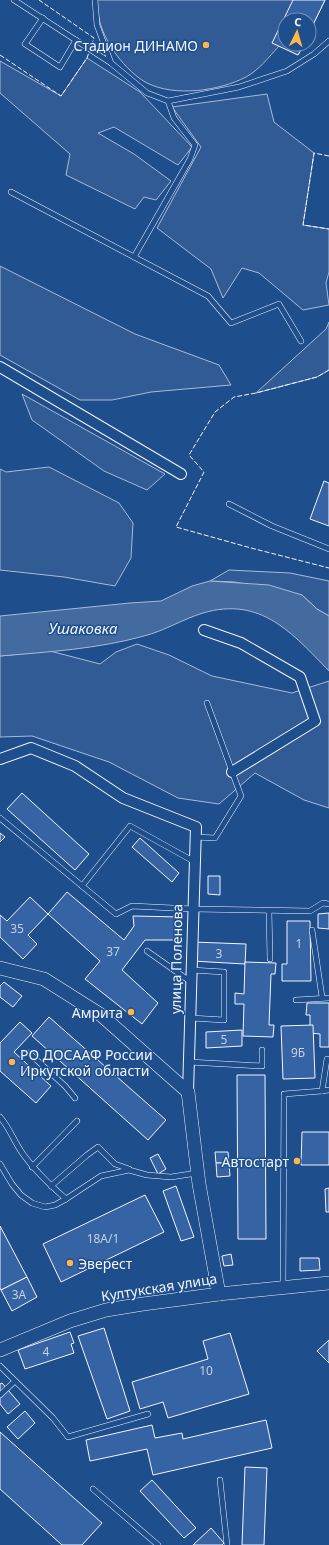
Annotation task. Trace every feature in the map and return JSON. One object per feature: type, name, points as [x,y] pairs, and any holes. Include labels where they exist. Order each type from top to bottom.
[{"type":"street","points":[[0,367],[181,474]]},
{"type":"street","points":[[204,630],[241,643],[300,677],[315,721],[232,772]]},
{"type":"street","points":[[0,759],[31,748],[75,766],[122,798],[196,832]]},
{"type":"street","name":"улица Поленова","points":[[196,832],[188,1092],[198,1172],[219,1294]]},
{"type":"street","points":[[0,968],[44,979],[101,1015],[188,1092]]},
{"type":"street","name":"Култукская улица","points":[[0,1350],[70,1321],[106,1310],[219,1294],[329,1283]]},
{"type":"lane","points":[[14,0],[112,63],[147,93],[168,101],[239,88],[287,71],[314,54],[329,41]]},
{"type":"lane","points":[[95,0],[98,25],[112,63]]},
{"type":"lane","points":[[43,18],[25,44],[60,67],[76,40]]},
{"type":"lane","points":[[134,257],[190,159],[195,145],[174,118],[168,101]]},
{"type":"lane","points":[[11,192],[208,296],[231,323],[279,304],[301,341]]},
{"type":"lane","points":[[229,504],[272,526],[329,549]]},
{"type":"lane","points":[[196,832],[215,838],[241,796],[207,703]]},
{"type":"lane","points":[[0,818],[116,914],[132,906],[193,909],[310,911],[323,903],[329,904]]},
{"type":"lane","points":[[82,886],[130,826],[194,862]]},
{"type":"lane","points":[[269,910],[270,959]]},
{"type":"lane","points":[[312,930],[322,997]]},
{"type":"lane","points":[[147,951],[191,982]]},
{"type":"lane","points":[[190,1018],[224,1020],[224,972],[191,970]]},
{"type":"lane","points":[[296,1000],[322,997],[329,998]]},
{"type":"lane","points":[[188,1062],[262,1066],[262,1050]]},
{"type":"lane","points":[[29,1053],[65,1086],[75,1098]]},
{"type":"lane","points":[[322,1091],[327,1059]]},
{"type":"lane","points":[[283,1288],[284,1094],[329,1090]]},
{"type":"lane","points":[[0,1117],[6,1123],[22,1153],[32,1167],[66,1199]]},
{"type":"lane","points":[[32,1167],[77,1120]]},
{"type":"lane","points":[[51,1186],[98,1147],[115,1164],[147,1175],[171,1177],[198,1172]]},
{"type":"lane","points":[[0,1164],[12,1184],[21,1195],[32,1203],[45,1207],[55,1205],[66,1199],[101,1176],[130,1170]]},
{"type":"lane","points":[[0,1366],[53,1418],[68,1437],[148,1414]]},
{"type":"lane","points":[[0,1395],[15,1381]]},
{"type":"lane","points":[[220,1480],[227,1545]]},
{"type":"lane","points":[[93,1489],[158,1545]]},
{"type":"shaded area","name":"Стадион ДИНАМО","points":[[97,0],[325,0],[317,16],[317,12],[277,12],[277,48],[260,67],[251,74],[223,86],[210,89],[184,91],[158,87],[139,78],[124,64],[110,46],[101,27],[98,16]]},
{"type":"shaded area","name":"Стадион ДИНАМО","points":[[292,52],[300,52],[298,55]]},
{"type":"shaded area","points":[[87,58],[140,92],[192,147],[178,165],[114,127],[98,133],[134,154],[171,181],[156,200],[144,197],[135,209],[66,175],[70,154],[0,93],[0,61],[61,96]]},
{"type":"shaded area","points":[[267,94],[274,122],[314,153],[303,225],[329,229],[329,272],[326,283],[329,305],[303,310],[259,273],[242,268],[223,298],[211,269],[157,228],[201,147],[172,107]]},
{"type":"shaded area","points":[[0,266],[135,334],[219,365],[231,385],[151,392],[112,400],[80,400],[0,355]]},
{"type":"shaded area","points":[[329,322],[329,370],[317,377],[256,393],[326,329]]},
{"type":"shaded area","points":[[22,394],[165,474],[147,490],[104,471],[32,420]]},
{"type":"shaded area","points":[[49,467],[119,503],[133,523],[131,558],[115,586],[64,577],[0,570],[0,469],[6,472]]},
{"type":"shaded area","points":[[229,570],[290,573],[329,581],[329,616],[317,609],[302,595],[235,582],[210,581]]},
{"type":"shaded area","points":[[137,644],[169,655],[212,676],[292,693],[329,681],[329,808],[304,800],[255,773],[219,804],[178,798],[109,762],[32,736],[0,737],[0,656],[50,651],[100,664],[116,652]]},
{"type":"water","name":"Ушаковка","points":[[210,581],[269,585],[302,595],[317,609],[329,616],[329,671],[288,631],[274,621],[259,614],[242,610],[224,609],[203,613],[188,618],[151,634],[108,644],[0,656],[0,616],[161,601],[192,586]]},
{"type":"building","points":[[293,0],[325,0],[317,16],[317,12],[287,12]]},
{"type":"building","points":[[277,33],[277,45],[272,43]]},
{"type":"building","points":[[292,52],[300,52],[298,55]]},
{"type":"building","points":[[324,481],[329,483],[329,526],[310,519]]},
{"type":"building","points":[[22,793],[89,854],[75,870],[7,809]]},
{"type":"building","points":[[0,833],[5,837],[0,842]]},
{"type":"building","points":[[140,838],[179,873],[172,882],[132,847]]},
{"type":"building","points":[[208,876],[220,876],[220,895],[208,894]]},
{"type":"building","points":[[67,892],[124,940],[134,926],[133,916],[181,917],[179,940],[145,940],[122,970],[158,1003],[142,1024],[85,979],[100,961],[48,914]]},
{"type":"building","points":[[30,897],[48,914],[28,935],[37,944],[23,959],[0,937],[0,915],[7,921]]},
{"type":"building","points":[[329,913],[329,929],[318,928],[318,914]]},
{"type":"building","points":[[287,921],[310,921],[311,981],[282,981],[282,964],[287,964]]},
{"type":"building","points":[[193,942],[246,944],[245,964],[192,961]]},
{"type":"building","points":[[245,962],[276,963],[275,974],[271,974],[269,1025],[274,1025],[273,1037],[243,1036],[244,1004],[235,1004],[235,993],[244,994]]},
{"type":"building","points":[[4,982],[22,996],[13,1007],[0,997],[0,986]]},
{"type":"building","points":[[307,1003],[329,1003],[329,1047],[320,1047],[320,1034],[310,1033],[310,1015],[306,1015]]},
{"type":"building","points":[[49,1017],[166,1120],[148,1140],[32,1036]]},
{"type":"building","name":"РО ДОСААФ России Иркутской области","points":[[20,1022],[32,1033],[14,1052],[51,1086],[36,1103],[0,1071],[0,1043]]},
{"type":"building","points":[[313,1025],[315,1078],[283,1079],[281,1026]]},
{"type":"building","points":[[242,1030],[242,1046],[206,1048],[206,1032]]},
{"type":"building","points":[[237,1075],[265,1075],[266,1239],[238,1239]]},
{"type":"building","points":[[302,1132],[329,1132],[329,1165],[301,1165]]},
{"type":"building","points":[[215,1152],[228,1152],[229,1163],[216,1163]]},
{"type":"building","points":[[158,1154],[166,1169],[158,1174],[150,1158]]},
{"type":"building","points":[[216,1163],[229,1163],[230,1176],[217,1177]]},
{"type":"building","points":[[176,1186],[194,1237],[181,1241],[163,1191]]},
{"type":"building","points":[[329,1188],[329,1212],[326,1212],[325,1189]]},
{"type":"building","points":[[145,1195],[164,1232],[61,1282],[43,1244]]},
{"type":"building","points":[[0,1226],[27,1277],[1,1290],[0,1288]]},
{"type":"building","points":[[231,1254],[233,1265],[224,1266],[222,1256]]},
{"type":"building","points":[[300,1258],[319,1258],[320,1270],[300,1271]]},
{"type":"building","points":[[27,1277],[37,1297],[12,1311],[1,1290]]},
{"type":"building","points":[[104,1328],[130,1411],[107,1419],[78,1336]]},
{"type":"building","points":[[70,1332],[74,1343],[71,1344],[74,1353],[25,1369],[18,1350]]},
{"type":"building","points":[[230,1333],[249,1394],[168,1418],[163,1402],[140,1409],[132,1382],[208,1359],[203,1341]]},
{"type":"building","points":[[329,1340],[329,1363],[317,1351]]},
{"type":"building","points":[[2,1383],[20,1404],[8,1414],[0,1404],[0,1384]]},
{"type":"building","points":[[25,1411],[35,1423],[18,1439],[7,1427]]},
{"type":"building","points":[[266,1420],[272,1448],[153,1475],[147,1449],[90,1461],[86,1440],[152,1425],[155,1438],[182,1433],[183,1439]]},
{"type":"building","points":[[0,1432],[102,1523],[82,1545],[62,1545],[0,1489]]},
{"type":"building","points":[[245,1467],[267,1468],[264,1545],[242,1545]]},
{"type":"building","points":[[152,1480],[196,1528],[184,1538],[140,1491]]},
{"type":"building","points":[[211,1528],[224,1543],[222,1545],[193,1545]]},
{"type":"fence","points":[[0,55],[61,96],[87,58],[94,38],[39,0]]},
{"type":"fence","points":[[329,156],[314,153],[303,225],[329,229]]},
{"type":"fence","points":[[329,370],[317,377],[256,393],[234,397],[215,412],[189,455],[204,472],[176,527],[329,568]]},
{"type":"place","name":"Стадион ДИНАМО","points":[[206,45]]},
{"type":"place","name":"Амрита","points":[[131,1012]]},
{"type":"place","name":"РО ДОСААФ России Иркутской области","points":[[12,1062]]},
{"type":"place","name":"Автостарт","points":[[297,1161]]},
{"type":"place","name":"Эверест","points":[[70,1263]]}]
